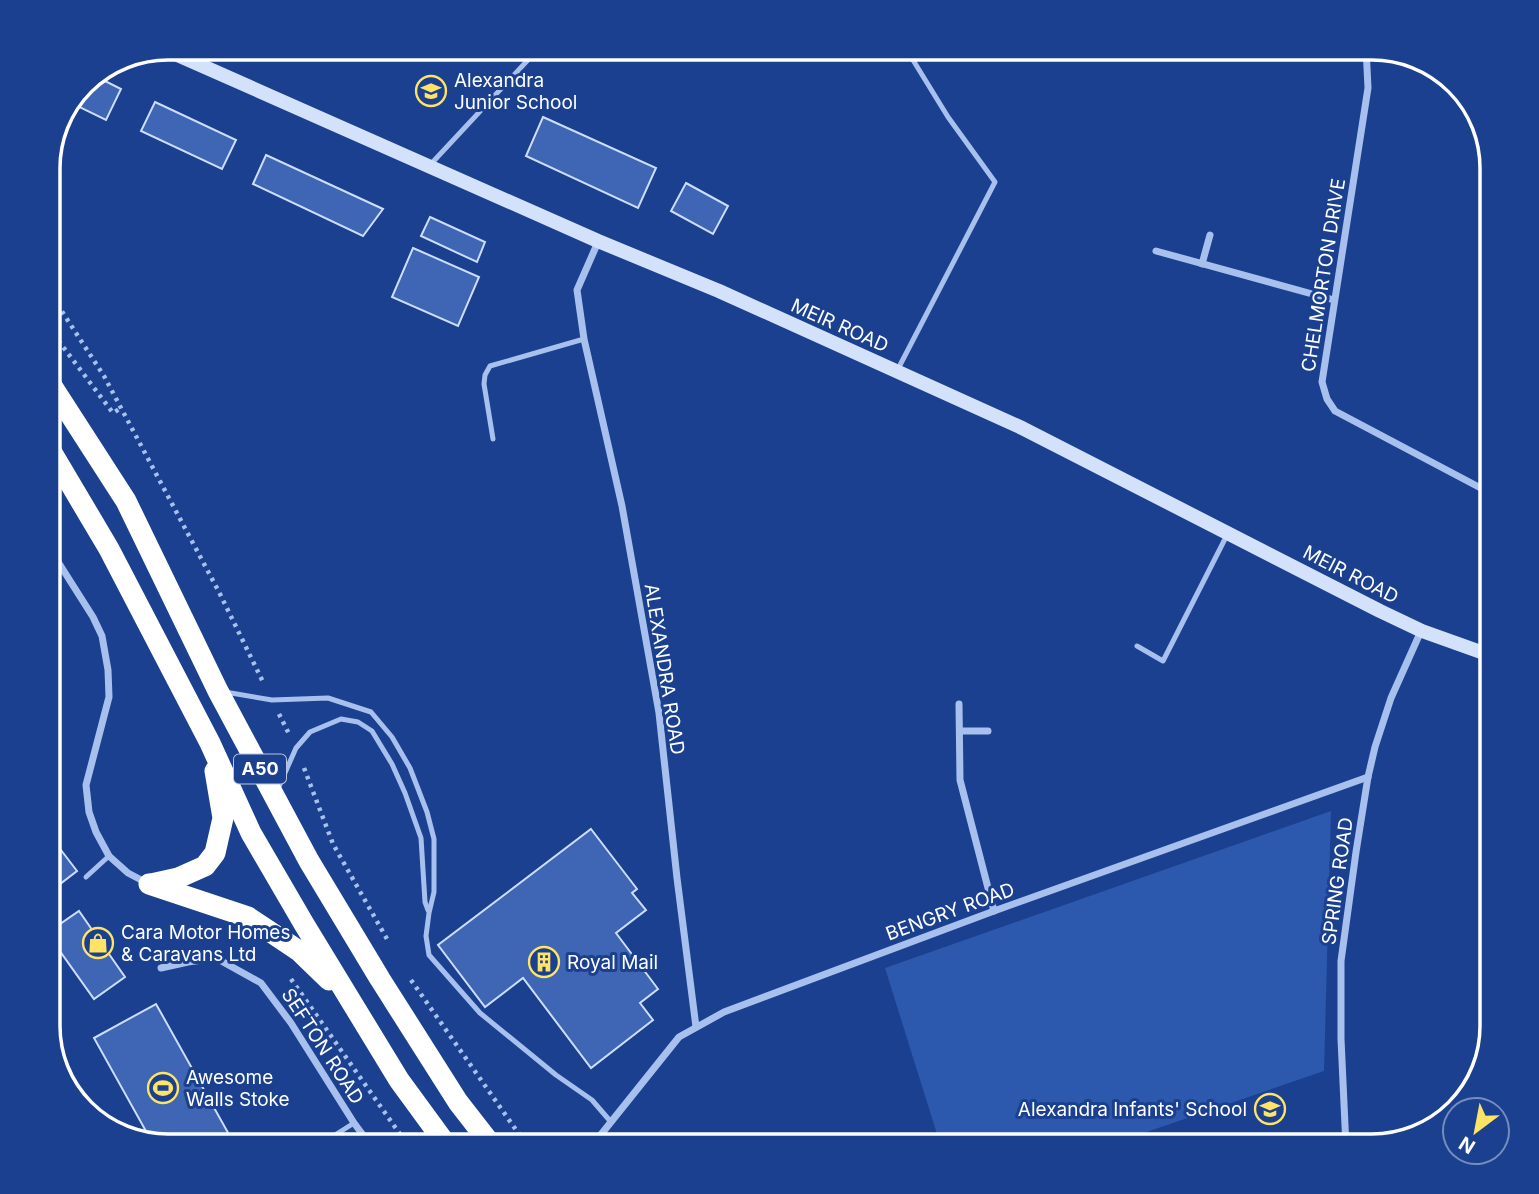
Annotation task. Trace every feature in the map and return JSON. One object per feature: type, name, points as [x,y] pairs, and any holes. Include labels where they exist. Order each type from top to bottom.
[{"type":"highway","name":"A50","points":[[60,399],[126,501],[218,691],[309,861],[458,1102],[483,1134]]},
{"type":"highway","name":"A50","points":[[60,466],[109,549],[210,743],[251,833],[400,1080],[439,1134]]},
{"type":"highway","points":[[149,884],[178,878],[205,866],[215,853],[223,818],[210,743]]},
{"type":"highway","points":[[149,884],[248,917],[299,951],[354,1004]]},
{"type":"street","name":"MEIR ROAD","points":[[201,60],[429,166],[719,291],[1022,428],[1380,611],[1422,631],[1480,652]]},
{"type":"street","name":"CHELMORTON DRIVE","points":[[1367,60],[1368,88],[1322,382],[1326,399],[1335,411],[1480,488]]},
{"type":"street","points":[[1202,264],[1210,235]]},
{"type":"street","name":"ALEXANDRA ROAD","points":[[598,241],[577,290],[583,339],[622,506],[659,713],[696,1027]]},
{"type":"street","points":[[1156,251],[1335,300]]},
{"type":"street","points":[[60,565],[102,636],[108,670],[109,697],[86,785],[89,812],[109,856],[128,873],[149,884]]},
{"type":"street","name":"SPRING ROAD","points":[[1345,1134],[1341,961],[1368,777],[1391,698],[1422,631]]},
{"type":"street","points":[[959,704],[960,780],[994,911]]},
{"type":"street","points":[[960,732],[988,731]]},
{"type":"street","name":"BENGRY ROAD","points":[[601,1134],[680,1037],[724,1012],[994,911],[1368,777]]},
{"type":"street","name":"SEFTON ROAD","points":[[161,968],[216,958],[261,983],[291,1023],[362,1134]]},
{"type":"lane","points":[[429,166],[528,60]]},
{"type":"lane","points":[[896,371],[995,181],[948,117],[913,60]]},
{"type":"lane","points":[[493,439],[484,384],[490,366],[583,339]]},
{"type":"lane","points":[[1137,646],[1163,661],[1228,533]]},
{"type":"lane","points":[[218,691],[272,700],[328,698],[371,712],[391,737],[410,768],[434,839],[434,892],[426,936],[429,955],[480,1013],[556,1075],[592,1100],[611,1122]]},
{"type":"lane","points":[[275,797],[296,748],[310,732],[341,719],[358,722],[372,732],[393,764],[421,838],[425,902],[429,913]]},
{"type":"lane","points":[[86,877],[109,856]]},
{"type":"lane","points":[[337,1134],[354,1123]]},
{"type":"path","points":[[60,308],[104,376],[219,593],[296,748],[333,844],[387,939]]},
{"type":"path","points":[[60,347],[113,413],[121,408]]},
{"type":"path","points":[[408,974],[519,1134]]},
{"type":"shaded area","points":[[1331,811],[1324,1071],[1141,1134],[937,1134],[885,968]]},
{"type":"building","points":[[104,80],[121,89],[106,120],[78,107]]},
{"type":"building","points":[[155,102],[236,140],[222,169],[141,131]]},
{"type":"building","points":[[543,117],[656,168],[638,208],[526,156]]},
{"type":"building","points":[[266,155],[383,209],[363,236],[253,184]]},
{"type":"building","points":[[686,183],[728,206],[713,234],[671,211]]},
{"type":"building","points":[[430,217],[485,242],[477,262],[421,236]]},
{"type":"building","points":[[413,248],[479,277],[458,326],[392,297]]},
{"type":"building","name":"Royal Mail","points":[[591,829],[637,889],[632,893],[646,910],[616,933],[658,989],[640,1003],[653,1020],[591,1068],[523,978],[485,1007],[438,945]]},
{"type":"building","points":[[60,849],[77,871],[60,884]]},
{"type":"building","points":[[79,911],[125,977],[94,999],[60,951],[60,924]]},
{"type":"building","name":"Awesome Walls Stoke","points":[[156,1004],[229,1134],[146,1132],[94,1038]]},
{"type":"place","name":"Alexandra Junior School","points":[[431,91]]},
{"type":"place","name":"Cara Motor Homes & Caravans Ltd","points":[[98,943]]},
{"type":"place","name":"Royal Mail","points":[[544,962]]},
{"type":"place","name":"Awesome Walls Stoke","points":[[163,1088]]},
{"type":"place","name":"Alexandra Infants' School","points":[[1270,1109]]}]
